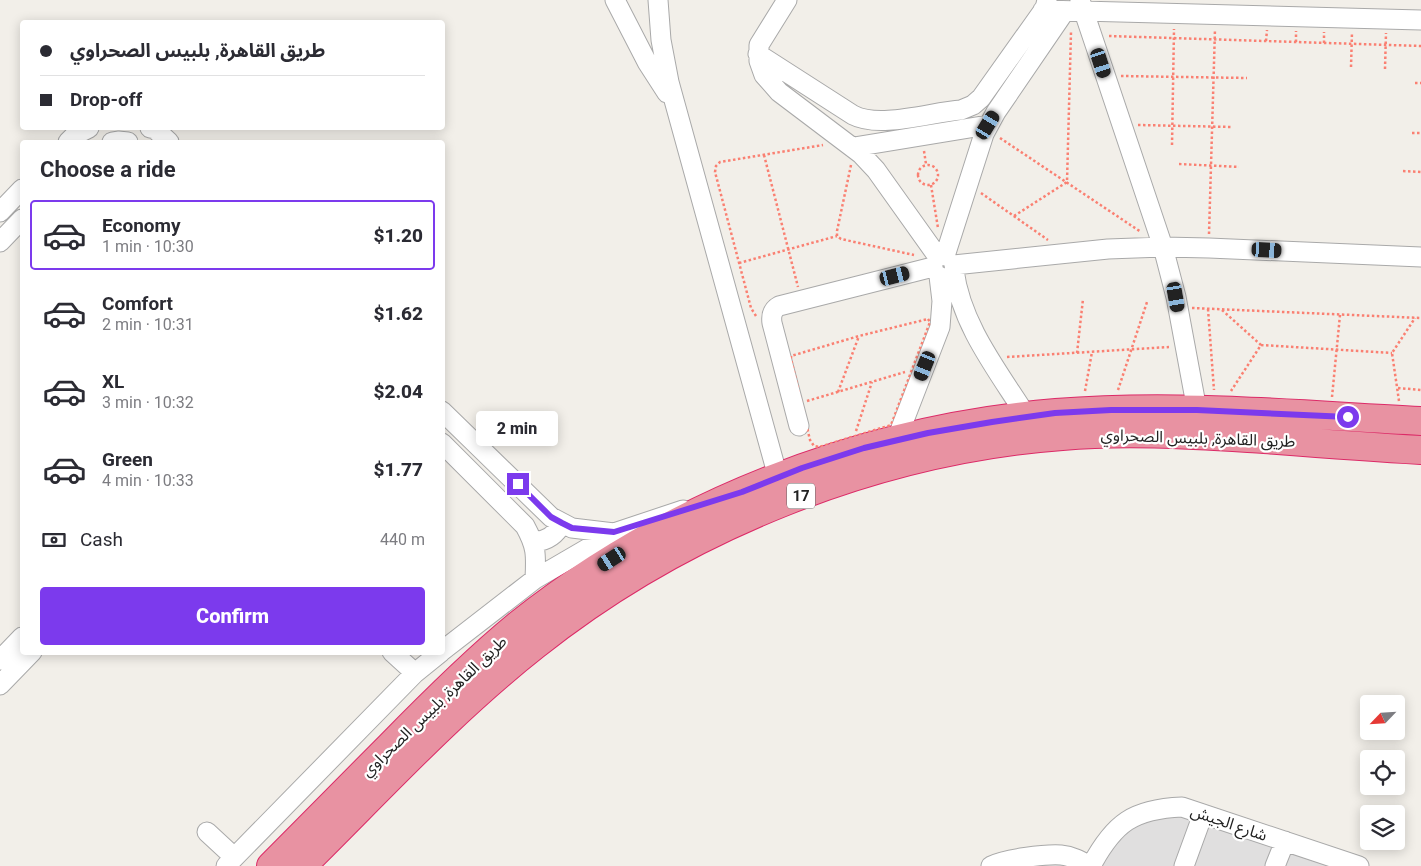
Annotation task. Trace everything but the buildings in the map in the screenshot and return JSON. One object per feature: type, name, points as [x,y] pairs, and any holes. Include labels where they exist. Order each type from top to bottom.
[{"type":"highway","name":"طريق القاهرة, بلبيس الصحراوي","points":[[271,866],[463,673],[519,625],[571,586],[626,550],[683,519],[778,477],[864,448],[928,433],[1027,417],[1081,412],[1111,410],[1210,411],[1412,420]]},
{"type":"highway","name":"طريق القاهرة, بلبيس الصحراوي","points":[[302,866],[442,726],[489,683],[589,605],[642,571],[698,541],[755,514],[814,490],[936,455],[999,443],[1061,436],[1120,433],[1200,435],[1421,450]]},
{"type":"street","points":[[615,0],[655,76],[674,102]]},
{"type":"street","points":[[658,0],[663,54],[674,102],[778,477]]},
{"type":"street","points":[[787,0],[759,45],[758,54],[761,68],[773,88],[849,144],[876,170],[943,263],[968,321],[1027,417]]},
{"type":"street","points":[[758,54],[853,115],[866,120],[881,121],[961,110],[973,105],[981,98],[1045,5],[1175,14],[1421,20]]},
{"type":"street","points":[[1075,8],[1092,36],[1106,76],[1163,247],[1176,297],[1185,346],[1210,411]]},
{"type":"street","points":[[896,440],[918,368],[940,327],[943,263],[980,143],[987,127],[1075,8]]},
{"type":"street","points":[[849,144],[987,127]]},
{"type":"street","points":[[70,140],[85,130]]},
{"type":"street","points":[[156,130],[166,140]]},
{"type":"street","points":[[0,212],[20,191]]},
{"type":"street","points":[[0,242],[20,221]]},
{"type":"street","points":[[799,426],[798,404],[772,323],[772,315],[776,308],[801,300],[943,263],[1108,249],[1209,248],[1421,257]]},
{"type":"street","points":[[940,327],[968,321]]},
{"type":"street","points":[[445,414],[551,517],[572,528],[614,532]]},
{"type":"street","points":[[445,446],[525,526],[534,542],[536,553],[535,579]]},
{"type":"street","points":[[445,650],[535,579],[614,532],[742,492]]},
{"type":"street","points":[[534,542],[540,542],[551,537],[562,523]]},
{"type":"street","points":[[0,660],[20,639]]},
{"type":"street","points":[[0,685],[29,655]]},
{"type":"street","points":[[395,655],[415,673]]},
{"type":"street","points":[[206,832],[230,862],[415,673],[438,655]]},
{"type":"street","name":"شارع الجيش","points":[[1091,866],[1103,844],[1118,827],[1138,815],[1160,808],[1182,807],[1358,866]]},
{"type":"street","points":[[1184,866],[1203,814]]},
{"type":"street","points":[[1275,866],[1285,841]]},
{"type":"street","points":[[991,866],[1001,861],[1062,855],[1077,859],[1091,866]]},
{"type":"path","points":[[1067,182],[1075,8]]},
{"type":"path","points":[[1172,145],[1175,14]]},
{"type":"path","points":[[1209,248],[1216,15]]},
{"type":"path","points":[[1352,18],[1352,67]]},
{"type":"path","points":[[1385,69],[1386,19]]},
{"type":"path","points":[[1092,36],[1421,46]]},
{"type":"path","points":[[1106,76],[1247,78]]},
{"type":"path","points":[[1415,82],[1421,83]]},
{"type":"path","points":[[1122,124],[1233,127]]},
{"type":"path","points":[[987,127],[1163,247]]},
{"type":"path","points":[[1412,133],[1421,133]]},
{"type":"path","points":[[772,323],[762,321],[754,313],[715,169],[720,162],[849,144],[836,231],[837,236],[841,239],[943,263],[930,185]]},
{"type":"path","points":[[764,155],[801,300]]},
{"type":"path","points":[[926,164],[934,166],[938,173],[937,180],[930,185],[922,184],[917,177],[919,168],[926,164]]},
{"type":"path","points":[[1179,164],[1239,167]]},
{"type":"path","points":[[1403,171],[1421,172]]},
{"type":"path","points":[[1014,216],[1067,182]]},
{"type":"path","points":[[967,183],[1066,253]]},
{"type":"path","points":[[739,263],[837,236]]},
{"type":"path","points":[[1077,353],[1083,299]]},
{"type":"path","points":[[1111,410],[1146,302]]},
{"type":"path","points":[[1188,312],[1192,308],[1421,318]]},
{"type":"path","points":[[1208,309],[1210,411]]},
{"type":"path","points":[[1222,310],[1261,345],[1392,353]]},
{"type":"path","points":[[1330,416],[1340,314]]},
{"type":"path","points":[[1412,420],[1397,388],[1392,353],[1415,318]]},
{"type":"path","points":[[928,319],[930,322],[918,368],[891,425],[819,447],[814,446],[810,440],[798,404],[790,360],[792,356],[859,336],[928,319]]},
{"type":"path","points":[[838,392],[859,336]]},
{"type":"path","points":[[1210,411],[1261,345]]},
{"type":"path","points":[[990,358],[1185,346]]},
{"type":"path","points":[[1081,412],[1092,352]]},
{"type":"path","points":[[798,404],[918,368]]},
{"type":"path","points":[[854,437],[872,382]]},
{"type":"path","points":[[1397,388],[1421,390]]},
{"type":"shaded area","points":[[1167,807],[1341,866],[997,866],[1084,860],[1129,821]]},
{"type":"route","points":[[518,484],[551,517],[572,528],[614,532],[742,492],[802,468],[864,448],[928,433],[992,422],[1055,413],[1111,410],[1197,410],[1348,417]]}]
